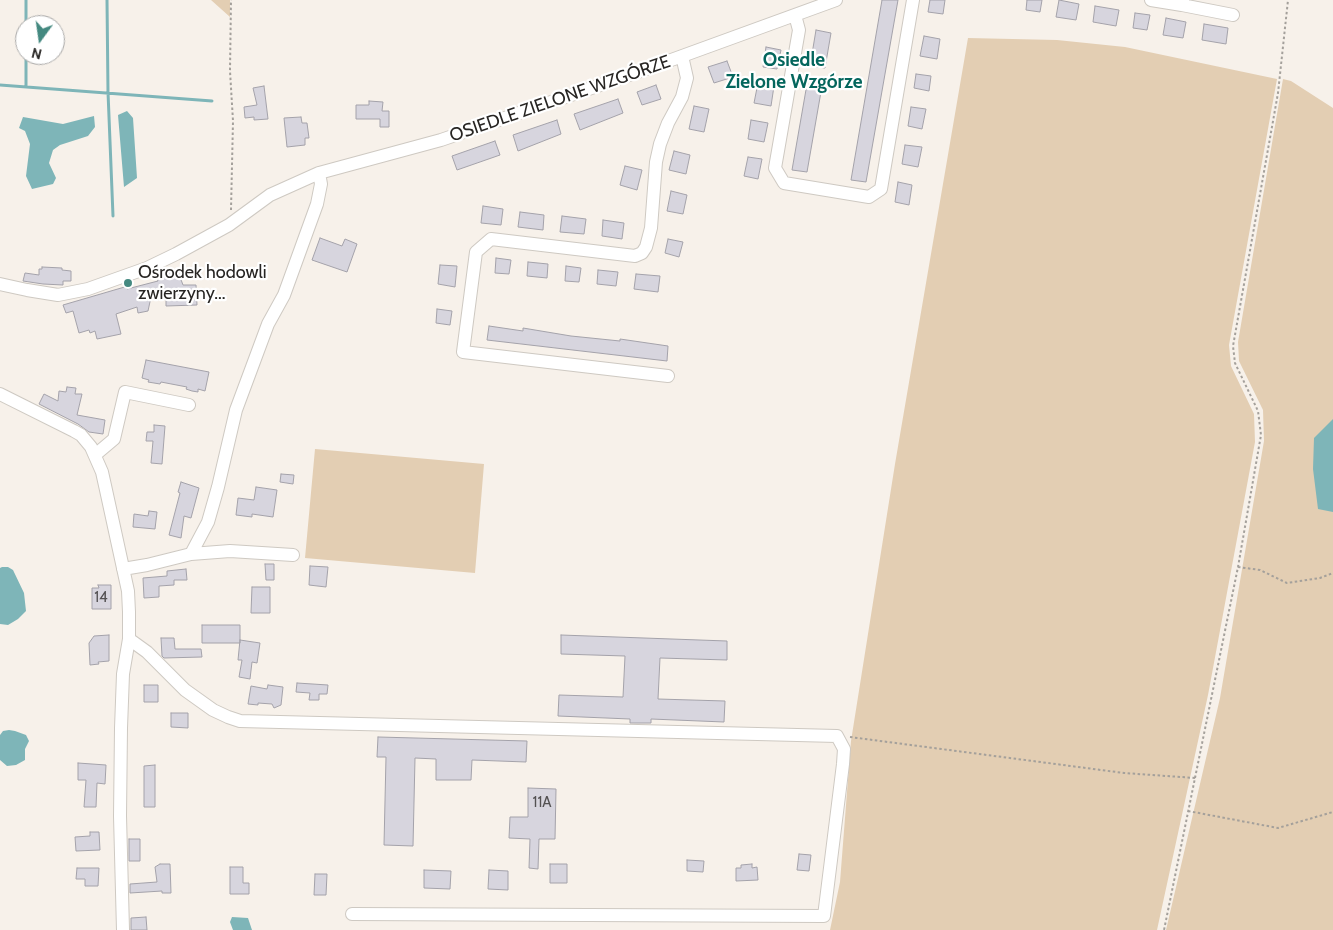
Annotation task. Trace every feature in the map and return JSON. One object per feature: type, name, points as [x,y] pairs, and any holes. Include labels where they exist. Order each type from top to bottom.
[{"type":"street","points":[[682,56],[836,0]]},
{"type":"street","points":[[795,15],[799,30],[776,168],[784,183],[869,197],[881,189],[913,0]]},
{"type":"street","points":[[1151,0],[1183,3],[1233,15]]},
{"type":"street","name":"OSIEDLE ZIELONE WZGÓRZE","points":[[0,284],[58,294],[80,291],[147,268],[229,224],[270,195],[319,173],[441,140],[682,56],[687,78],[682,97],[663,137],[656,162],[651,228],[646,247],[642,253],[636,256],[491,239],[476,252],[463,352],[668,376]]},
{"type":"street","points":[[191,554],[208,522],[236,410],[268,324],[284,295],[317,204],[321,184],[319,173]]},
{"type":"street","points":[[95,455],[114,439],[125,392],[189,405]]},
{"type":"street","points":[[0,394],[81,435],[95,455],[106,490],[130,612],[129,639],[123,674],[121,728],[120,816],[123,930]]},
{"type":"street","points":[[123,569],[191,554],[230,551],[293,555]]},
{"type":"street","points":[[129,639],[147,652],[172,678],[204,704],[228,718],[240,721],[837,736],[844,749],[824,916],[352,914]]},
{"type":"path","points":[[229,224],[233,121],[230,71],[231,0]]},
{"type":"path","points":[[1164,930],[1238,567],[1261,434],[1258,411],[1235,363],[1233,346],[1278,93],[1288,0]]},
{"type":"path","points":[[1238,567],[1260,570],[1287,583],[1320,578],[1333,573]]},
{"type":"path","points":[[837,736],[1115,772],[1195,778]]},
{"type":"path","points":[[1188,811],[1278,828],[1333,812]]},
{"type":"shaded area","points":[[211,0],[230,0],[230,17]]},
{"type":"shaded area","points":[[968,38],[1057,40],[1125,47],[1277,79],[1229,345],[1231,366],[1254,414],[1255,442],[1208,695],[1157,930],[830,930],[840,882],[851,741],[895,464]]},
{"type":"shaded area","points":[[1283,79],[1291,81],[1333,108],[1333,930],[1166,930],[1220,698],[1264,441],[1263,410],[1239,361],[1238,342]]},
{"type":"shaded area","points":[[315,449],[484,464],[475,573],[305,558]]},
{"type":"water","points":[[127,111],[133,118],[137,178],[124,187],[118,115]]},
{"type":"water","points":[[94,116],[95,127],[88,136],[60,145],[53,150],[49,163],[56,178],[53,184],[32,189],[26,176],[30,144],[25,131],[19,128],[23,117],[63,124]]},
{"type":"water","points":[[1333,419],[1333,512],[1318,509],[1313,469],[1314,438]]},
{"type":"water","points":[[8,567],[13,570],[24,593],[26,611],[8,625],[0,624],[0,568]]},
{"type":"water","points":[[9,730],[26,735],[29,741],[25,749],[25,760],[16,765],[7,766],[0,760],[0,735],[3,731]]},
{"type":"water","points":[[232,917],[248,918],[252,930],[233,930],[230,922]]},
{"type":"building","points":[[882,0],[898,0],[866,182],[851,180]]},
{"type":"building","points":[[930,0],[945,0],[943,14],[928,12]]},
{"type":"building","points":[[1027,0],[1042,0],[1040,12],[1026,10]]},
{"type":"building","points":[[1059,0],[1079,4],[1076,20],[1056,17]]},
{"type":"building","points":[[1095,6],[1119,10],[1116,26],[1093,22]]},
{"type":"building","points":[[1135,13],[1150,15],[1147,30],[1133,28]]},
{"type":"building","points":[[1166,18],[1186,22],[1183,38],[1163,35]]},
{"type":"building","points":[[1204,24],[1228,28],[1226,44],[1202,40]]},
{"type":"building","points":[[816,30],[831,33],[825,68],[810,66]]},
{"type":"building","points":[[924,36],[940,39],[937,59],[920,56]]},
{"type":"building","points":[[766,47],[781,50],[777,69],[763,67]]},
{"type":"building","points":[[727,61],[733,77],[714,83],[708,67]]},
{"type":"building","points":[[916,74],[931,76],[929,91],[914,88]]},
{"type":"building","points":[[758,83],[774,86],[771,106],[754,103]]},
{"type":"building","points":[[807,84],[822,86],[807,172],[792,170]]},
{"type":"building","points":[[656,85],[661,99],[642,105],[637,92]]},
{"type":"building","points":[[264,86],[268,119],[254,120],[254,117],[245,118],[244,107],[257,105],[253,88]]},
{"type":"building","points":[[618,99],[623,113],[580,130],[574,114]]},
{"type":"building","points":[[369,101],[383,102],[382,111],[389,111],[389,127],[380,127],[380,119],[356,119],[356,105],[369,105]]},
{"type":"building","points":[[694,106],[709,109],[704,132],[689,129]]},
{"type":"building","points":[[911,107],[926,109],[922,129],[908,126]]},
{"type":"building","points":[[301,117],[302,123],[307,123],[309,138],[305,138],[305,145],[287,147],[284,118]]},
{"type":"building","points":[[557,120],[561,134],[518,151],[513,135]]},
{"type":"building","points":[[751,120],[768,123],[764,142],[748,139]]},
{"type":"building","points":[[495,141],[500,155],[457,170],[452,156]]},
{"type":"building","points":[[905,145],[922,147],[918,167],[902,164]]},
{"type":"building","points":[[674,151],[690,155],[686,174],[669,170]]},
{"type":"building","points":[[748,157],[762,159],[758,179],[744,176]]},
{"type":"building","points":[[625,166],[642,170],[637,190],[620,185]]},
{"type":"building","points":[[898,182],[912,185],[909,205],[895,202]]},
{"type":"building","points":[[671,191],[687,195],[683,214],[667,211]]},
{"type":"building","points":[[483,206],[503,209],[501,225],[481,223]]},
{"type":"building","points":[[520,212],[544,215],[543,230],[518,227]]},
{"type":"building","points":[[562,216],[586,219],[584,234],[560,232]]},
{"type":"building","points":[[603,220],[624,223],[622,239],[602,236]]},
{"type":"building","points":[[320,238],[342,246],[345,239],[357,244],[347,272],[312,260]]},
{"type":"building","points":[[668,239],[683,242],[679,257],[665,253]]},
{"type":"building","points":[[496,258],[511,260],[509,274],[495,273]]},
{"type":"building","points":[[528,262],[548,264],[547,278],[527,276]]},
{"type":"building","points":[[440,265],[457,266],[455,287],[438,284]]},
{"type":"building","points":[[566,266],[581,268],[579,282],[565,281]]},
{"type":"building","points":[[42,267],[62,268],[62,270],[71,271],[71,281],[63,281],[63,285],[23,281],[25,273],[39,275],[39,269],[42,269]]},
{"type":"building","points":[[177,269],[183,285],[196,285],[197,305],[166,306],[166,291],[151,297],[148,311],[138,313],[137,307],[116,314],[121,334],[97,339],[95,331],[90,333],[89,330],[79,333],[73,311],[66,313],[63,305],[128,286],[127,289],[158,281],[156,276]]},
{"type":"building","points":[[598,270],[618,272],[616,286],[597,284]]},
{"type":"building","points":[[636,274],[660,276],[658,292],[634,289]]},
{"type":"building","points":[[437,309],[452,311],[450,325],[436,323]]},
{"type":"building","points":[[489,326],[523,331],[523,328],[571,336],[620,341],[620,339],[668,346],[667,361],[487,340]]},
{"type":"building","points":[[146,360],[209,372],[205,391],[198,389],[198,392],[186,389],[187,387],[161,382],[160,384],[148,382],[149,380],[142,378]]},
{"type":"building","points":[[67,387],[76,388],[75,394],[82,394],[77,415],[105,420],[103,434],[89,432],[78,424],[39,404],[44,394],[58,401],[59,391],[66,392]]},
{"type":"building","points":[[154,425],[165,426],[162,464],[151,463],[153,441],[146,441],[147,432],[154,432]]},
{"type":"building","points":[[281,474],[294,475],[293,484],[280,482]]},
{"type":"building","points":[[181,482],[199,488],[191,518],[184,516],[181,538],[169,535]]},
{"type":"building","points":[[256,487],[277,490],[273,517],[252,514],[252,517],[236,515],[238,498],[254,500]]},
{"type":"building","points":[[149,511],[157,512],[155,529],[133,527],[134,514],[148,516]]},
{"type":"building","points":[[265,564],[274,564],[274,580],[266,580]]},
{"type":"building","points":[[310,566],[328,567],[326,587],[309,585]]},
{"type":"building","points":[[186,569],[187,580],[174,580],[174,585],[159,586],[159,597],[144,598],[143,578],[167,576],[167,571]]},
{"type":"building","points":[[98,585],[111,585],[111,609],[92,609],[92,588],[99,588]]},
{"type":"building","points":[[252,587],[270,587],[270,613],[251,613]]},
{"type":"building","points":[[202,625],[240,625],[240,643],[202,643]]},
{"type":"building","points":[[109,635],[109,661],[90,665],[89,643],[94,636]]},
{"type":"building","points":[[561,635],[727,641],[727,660],[660,658],[658,699],[725,701],[724,722],[651,719],[651,723],[630,723],[630,719],[558,716],[559,695],[623,697],[625,656],[561,654]]},
{"type":"building","points":[[161,638],[174,638],[175,649],[201,649],[202,657],[164,658],[162,656]]},
{"type":"building","points":[[240,640],[260,643],[257,663],[252,662],[250,679],[239,677],[242,660],[238,660]]},
{"type":"building","points":[[297,683],[328,685],[327,694],[319,694],[319,700],[309,700],[310,693],[296,692]]},
{"type":"building","points":[[144,685],[158,685],[158,702],[144,702]]},
{"type":"building","points":[[268,685],[283,687],[281,705],[274,708],[272,704],[248,704],[251,686],[267,689]]},
{"type":"building","points":[[171,713],[188,713],[188,728],[171,727]]},
{"type":"building","points":[[378,737],[527,741],[526,762],[472,760],[471,780],[436,780],[436,759],[415,758],[413,846],[384,845],[386,757],[377,757]]},
{"type":"building","points":[[78,763],[106,765],[105,784],[97,783],[96,807],[84,807],[86,780],[78,780]]},
{"type":"building","points":[[155,765],[155,807],[144,807],[144,766]]},
{"type":"building","points":[[528,788],[556,789],[555,839],[539,839],[538,869],[529,868],[530,839],[509,838],[510,817],[528,817]]},
{"type":"building","points":[[90,832],[99,832],[100,850],[76,851],[75,837],[90,836]]},
{"type":"building","points":[[129,839],[140,839],[140,861],[129,861]]},
{"type":"building","points":[[799,854],[811,855],[809,871],[797,870]]},
{"type":"building","points":[[687,860],[704,861],[703,872],[687,871]]},
{"type":"building","points":[[160,864],[170,864],[171,893],[162,893],[162,891],[130,893],[130,884],[157,882],[155,867]]},
{"type":"building","points":[[550,864],[567,864],[567,883],[550,883]]},
{"type":"building","points":[[752,864],[752,868],[757,867],[758,880],[736,881],[736,868],[741,868],[741,865]]},
{"type":"building","points":[[230,867],[243,867],[243,883],[249,883],[249,894],[230,894]]},
{"type":"building","points":[[77,868],[99,868],[98,886],[85,886],[85,879],[76,879]]},
{"type":"building","points":[[424,870],[451,871],[450,889],[424,888]]},
{"type":"building","points":[[489,870],[508,871],[508,890],[488,889]]},
{"type":"building","points":[[315,874],[327,874],[326,895],[314,895]]},
{"type":"building","points":[[146,917],[147,930],[131,930],[131,918]]},
{"type":"waterway","points":[[26,0],[26,15]]},
{"type":"waterway","points":[[107,0],[108,92],[113,216]]},
{"type":"waterway","points":[[26,65],[26,87]]},
{"type":"waterway","points":[[0,85],[212,101]]},
{"type":"place","name":"Ośrodek hodowli zwierzyny...","points":[[128,283]]},
{"type":"district","name":"Osiedle Zielone Wzgórze","points":[[794,71]]}]
